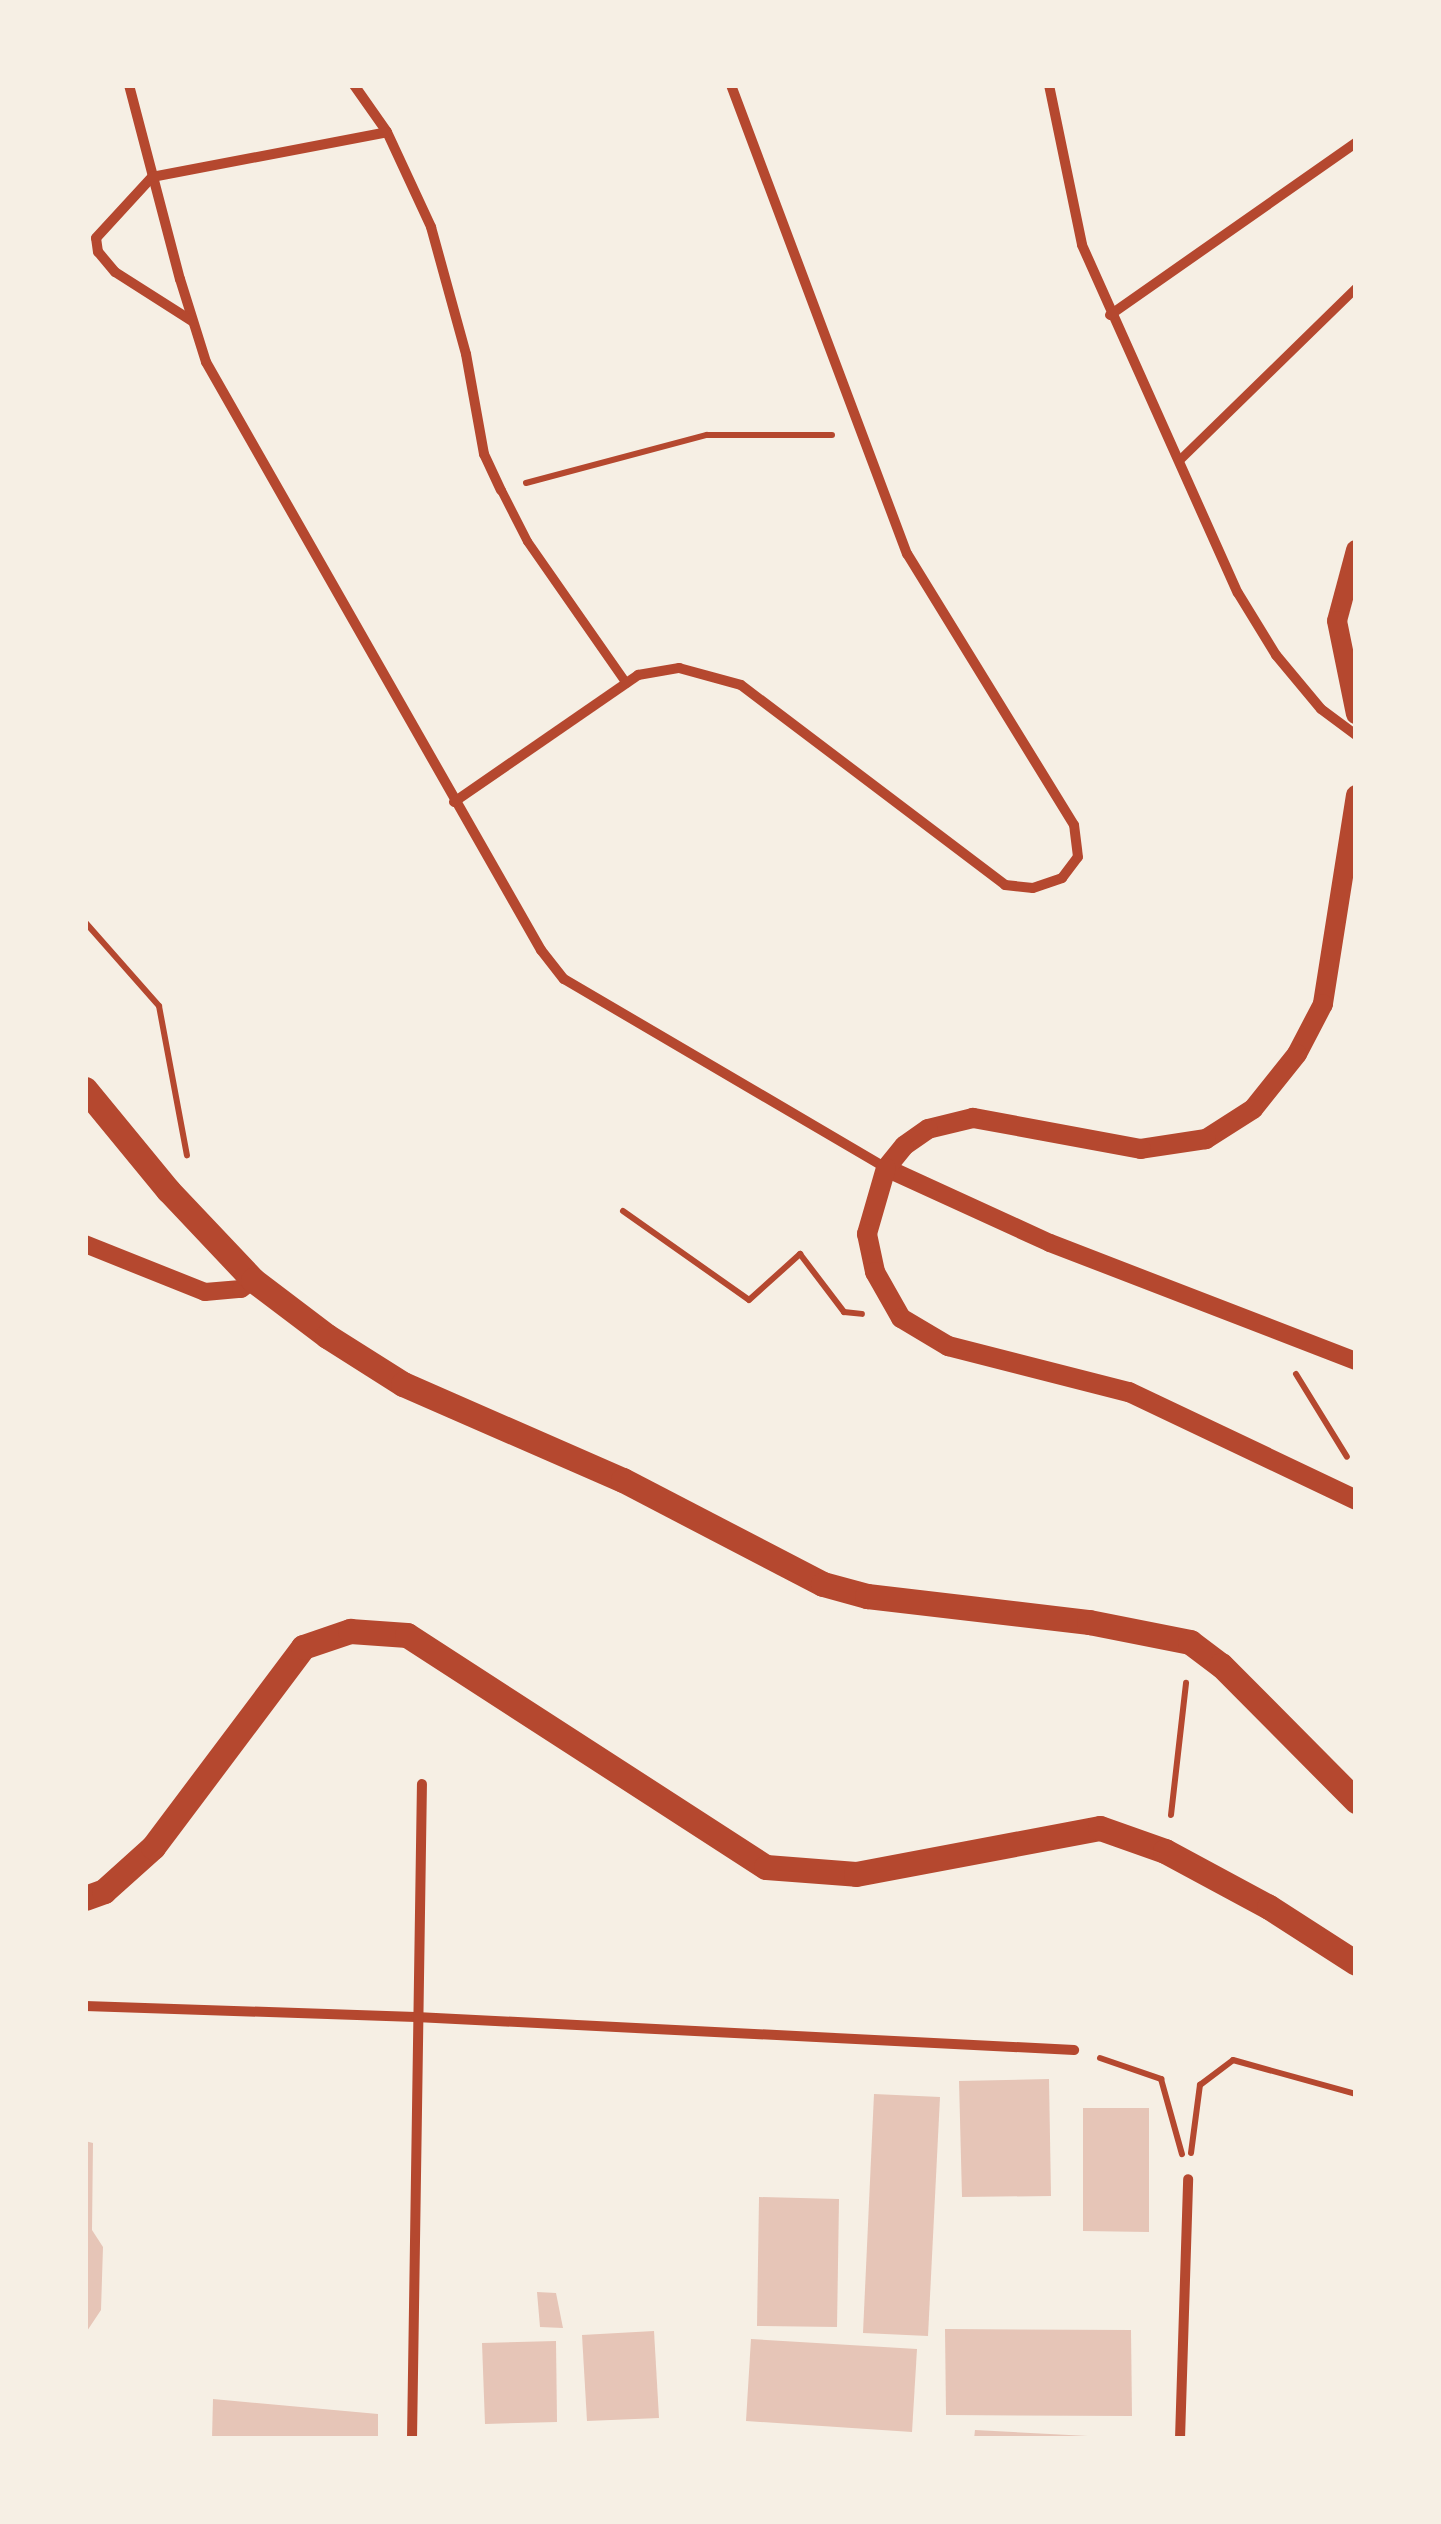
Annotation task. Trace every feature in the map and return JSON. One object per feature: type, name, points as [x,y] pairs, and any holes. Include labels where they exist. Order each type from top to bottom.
[{"type":"main road","points":[[1356,550],[1337,621],[1356,714]]},
{"type":"main road","points":[[1356,795],[1323,1004],[1297,1054],[1253,1109],[1206,1139],[1141,1149],[972,1118],[928,1129],[904,1146],[886,1168],[867,1234],[875,1272],[901,1318],[948,1346],[1129,1392],[1356,1500]]},
{"type":"main road","points":[[85,1089],[200,1224],[254,1280],[326,1336],[403,1384],[623,1480],[823,1584],[866,1596],[1089,1622],[1190,1642],[1221,1664],[1356,1801]]},
{"type":"main road","points":[[85,1898],[104,1891],[153,1847],[303,1648],[350,1631],[407,1636],[766,1867],[856,1874],[1100,1828],[1164,1850],[1269,1908],[1356,1963]]},
{"type":"street","points":[[129,85],[206,362],[454,802],[541,950],[564,979],[886,1168],[1050,1242],[1356,1361]]},
{"type":"street","points":[[354,85],[387,132],[431,227],[466,354],[484,454],[526,541],[626,683]]},
{"type":"street","points":[[454,802],[638,675],[678,668],[741,685],[1004,884],[1033,888],[1062,878],[1078,858],[1074,825],[907,554],[731,85]]},
{"type":"street","points":[[1049,85],[1082,246],[1238,593],[1276,655],[1321,709],[1356,736]]},
{"type":"street","points":[[193,322],[115,272],[98,252],[96,238],[152,177],[387,132]]},
{"type":"street","points":[[1110,315],[1356,143]]},
{"type":"street","points":[[1178,460],[1356,287]]},
{"type":"street","points":[[85,1244],[205,1292],[240,1289],[254,1280]]},
{"type":"street","points":[[412,2439],[422,1784]]},
{"type":"street","points":[[85,2006],[416,2016],[1074,2050]]},
{"type":"street","points":[[1180,2439],[1188,2179]]},
{"type":"path","points":[[501,490],[707,434],[862,435]]},
{"type":"path","points":[[85,922],[159,1006],[200,1224]]},
{"type":"path","points":[[623,1211],[749,1300],[800,1254],[844,1312],[901,1318]]},
{"type":"path","points":[[1264,1325],[1356,1470]]},
{"type":"path","points":[[1175,1795],[1190,1642]]},
{"type":"path","points":[[1074,2050],[1162,2079],[1188,2179]]},
{"type":"path","points":[[1188,2179],[1200,2085],[1234,2060],[1356,2094]]},
{"type":"building","points":[[1049,2079],[1051,2196],[962,2197],[959,2081]]},
{"type":"building","points":[[874,2094],[940,2097],[928,2336],[863,2333]]},
{"type":"building","points":[[1083,2108],[1149,2108],[1149,2232],[1083,2231]]},
{"type":"building","points":[[85,2141],[93,2143],[92,2230],[103,2247],[101,2310],[85,2334]]},
{"type":"building","points":[[759,2197],[839,2199],[837,2327],[757,2326]]},
{"type":"building","points":[[537,2292],[556,2293],[563,2328],[540,2327]]},
{"type":"building","points":[[945,2329],[1131,2330],[1132,2416],[946,2415]]},
{"type":"building","points":[[654,2331],[659,2418],[587,2421],[582,2335]]},
{"type":"building","points":[[751,2339],[917,2349],[912,2432],[746,2421]]},
{"type":"building","points":[[556,2341],[557,2422],[485,2424],[482,2343]]},
{"type":"building","points":[[213,2399],[378,2414],[378,2439],[212,2439]]},
{"type":"building","points":[[975,2430],[1088,2436],[1088,2439],[974,2439]]}]
